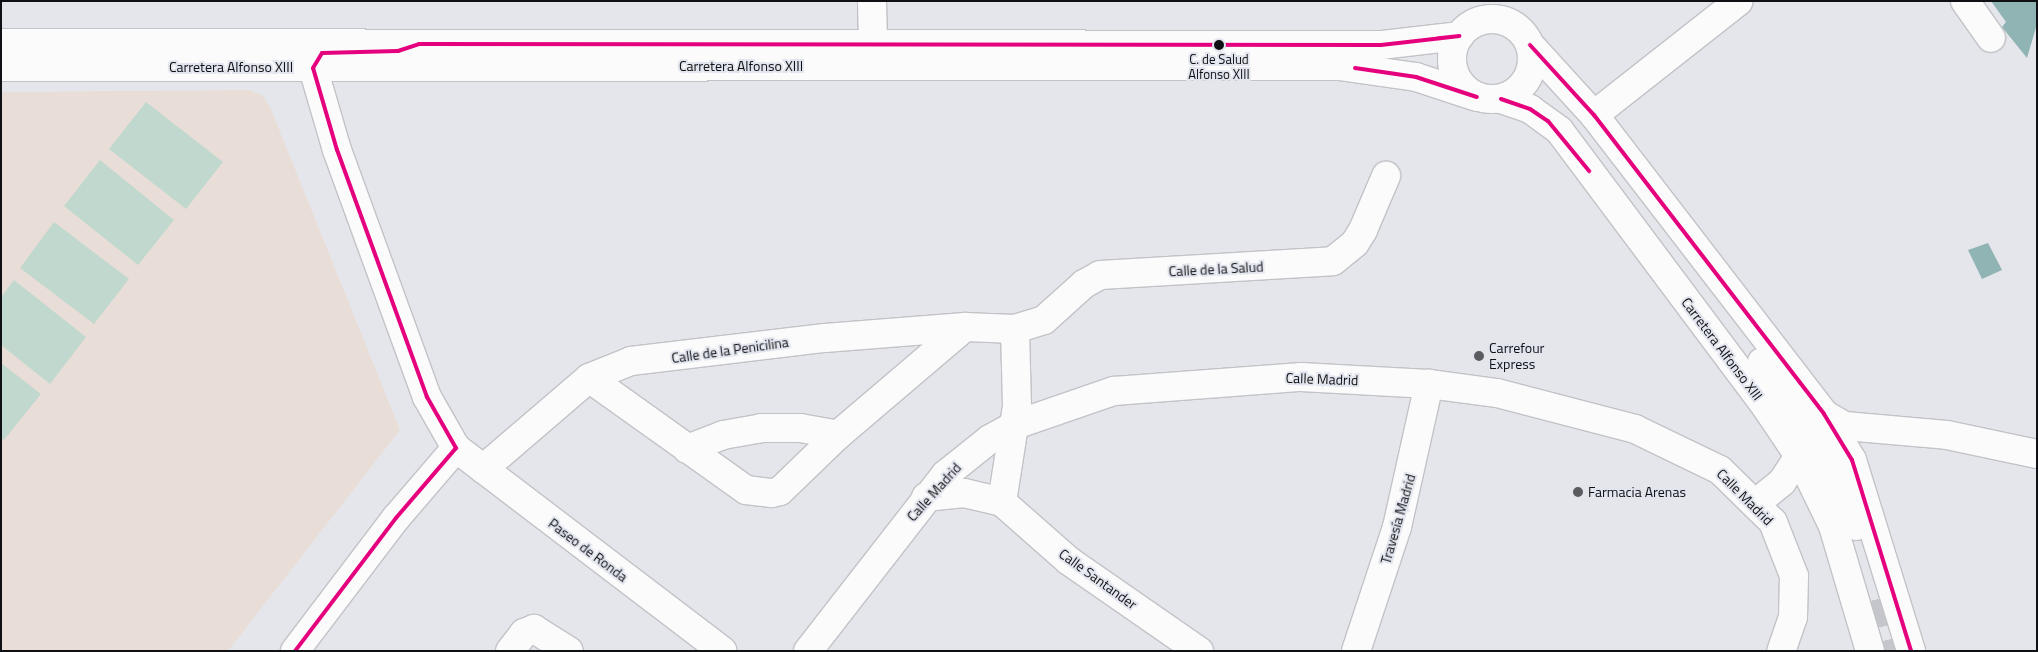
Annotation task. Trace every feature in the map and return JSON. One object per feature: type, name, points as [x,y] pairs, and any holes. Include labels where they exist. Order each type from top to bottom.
[{"type":"street","points":[[872,1],[873,42]]},
{"type":"street","points":[[1504,1],[1526,46],[1521,87],[1489,98],[1462,86],[1454,70],[1452,58],[1466,21],[1494,19],[1526,46],[1594,115],[1824,414],[1852,460],[1911,651]]},
{"type":"street","points":[[1594,115],[1740,1]]},
{"type":"street","points":[[1965,1],[1991,38]]},
{"type":"street","name":"Carretera Alfonso XIII","points":[[1,43],[873,42],[1381,45],[1466,21]]},
{"type":"street","points":[[295,651],[396,518],[456,448],[427,397],[337,150],[313,68],[315,59],[328,51],[398,51],[420,44]]},
{"type":"street","name":"Carretera Alfonso XIII","points":[[1526,46],[1777,381],[1832,472],[1867,552],[1882,598]]},
{"type":"street","name":"Carretera Alfonso XIII","points":[[1,67],[1339,66],[1416,77],[1530,109],[1559,130],[1799,456],[1833,526],[1870,651]]},
{"type":"street","name":"Calle de la Salud","points":[[1015,329],[1044,320],[1084,284],[1100,275],[1333,261],[1355,243],[1363,230],[1386,176]]},
{"type":"street","points":[[589,378],[746,490],[772,494],[784,488],[838,435],[965,327]]},
{"type":"street","name":"Calle de la Penicilina","points":[[483,469],[589,378],[631,361],[824,338],[965,327],[1015,329]]},
{"type":"street","points":[[1002,502],[1015,425],[1015,329]]},
{"type":"street","name":"Calle Madrid","points":[[808,651],[926,497],[967,456],[1015,425],[1114,391],[1167,385],[1301,377],[1429,384],[1497,392],[1635,429],[1720,470],[1773,522],[1794,576],[1793,617],[1781,651]]},
{"type":"street","name":"Travesía Madrid","points":[[1356,651],[1396,526],[1429,384]]},
{"type":"street","points":[[1824,414],[1845,426],[1947,435],[2037,454]]},
{"type":"street","points":[[687,449],[723,435],[761,428],[800,428],[838,435]]},
{"type":"street","points":[[1852,460],[1903,431]]},
{"type":"street","name":"Paseo de Ronda","points":[[456,448],[722,651]]},
{"type":"street","points":[[1755,504],[1782,482],[1799,456]]},
{"type":"street","name":"Calle Santander","points":[[926,497],[964,493],[1002,502],[1069,560],[1199,651]]},
{"type":"street","points":[[510,651],[524,632],[534,628],[569,651]]},
{"type":"shaded area","points":[[249,90],[263,96],[270,107],[400,430],[228,651],[1,651],[1,92]]},
{"type":"green space","points":[[146,102],[223,162],[186,209],[109,149]]},
{"type":"green space","points":[[100,160],[174,220],[138,265],[64,206]]},
{"type":"green space","points":[[54,222],[129,279],[94,324],[20,268]]},
{"type":"green space","points":[[14,280],[86,337],[50,384],[1,345],[1,297]]},
{"type":"green space","points":[[1,363],[41,394],[4,440],[1,438]]},
{"type":"water","points":[[1991,1],[2037,1],[2037,24],[2027,58],[2002,27],[2006,22]]},
{"type":"water","points":[[1988,243],[2002,270],[1982,279],[1968,250]]},
{"type":"tunnel","points":[[1882,598],[1895,651]]},
{"type":"transit line","points":[[456,448],[427,397],[337,150],[313,68],[322,53],[398,51],[419,44],[1381,45],[1459,36]]},
{"type":"transit line","points":[[1530,45],[1594,115],[1824,414],[1852,460],[1911,651]]},
{"type":"transit line","points":[[1355,68],[1416,77],[1477,97]]},
{"type":"transit line","points":[[1501,99],[1530,109],[1548,121],[1589,171]]},
{"type":"transit line","points":[[295,651],[396,518],[456,448]]},
{"type":"place","name":"C. de Salud Alfonso XIII","points":[[1219,45]]},
{"type":"place","name":"Carrefour Express","points":[[1479,356]]},
{"type":"place","name":"Farmacia Arenas","points":[[1578,492]]}]
